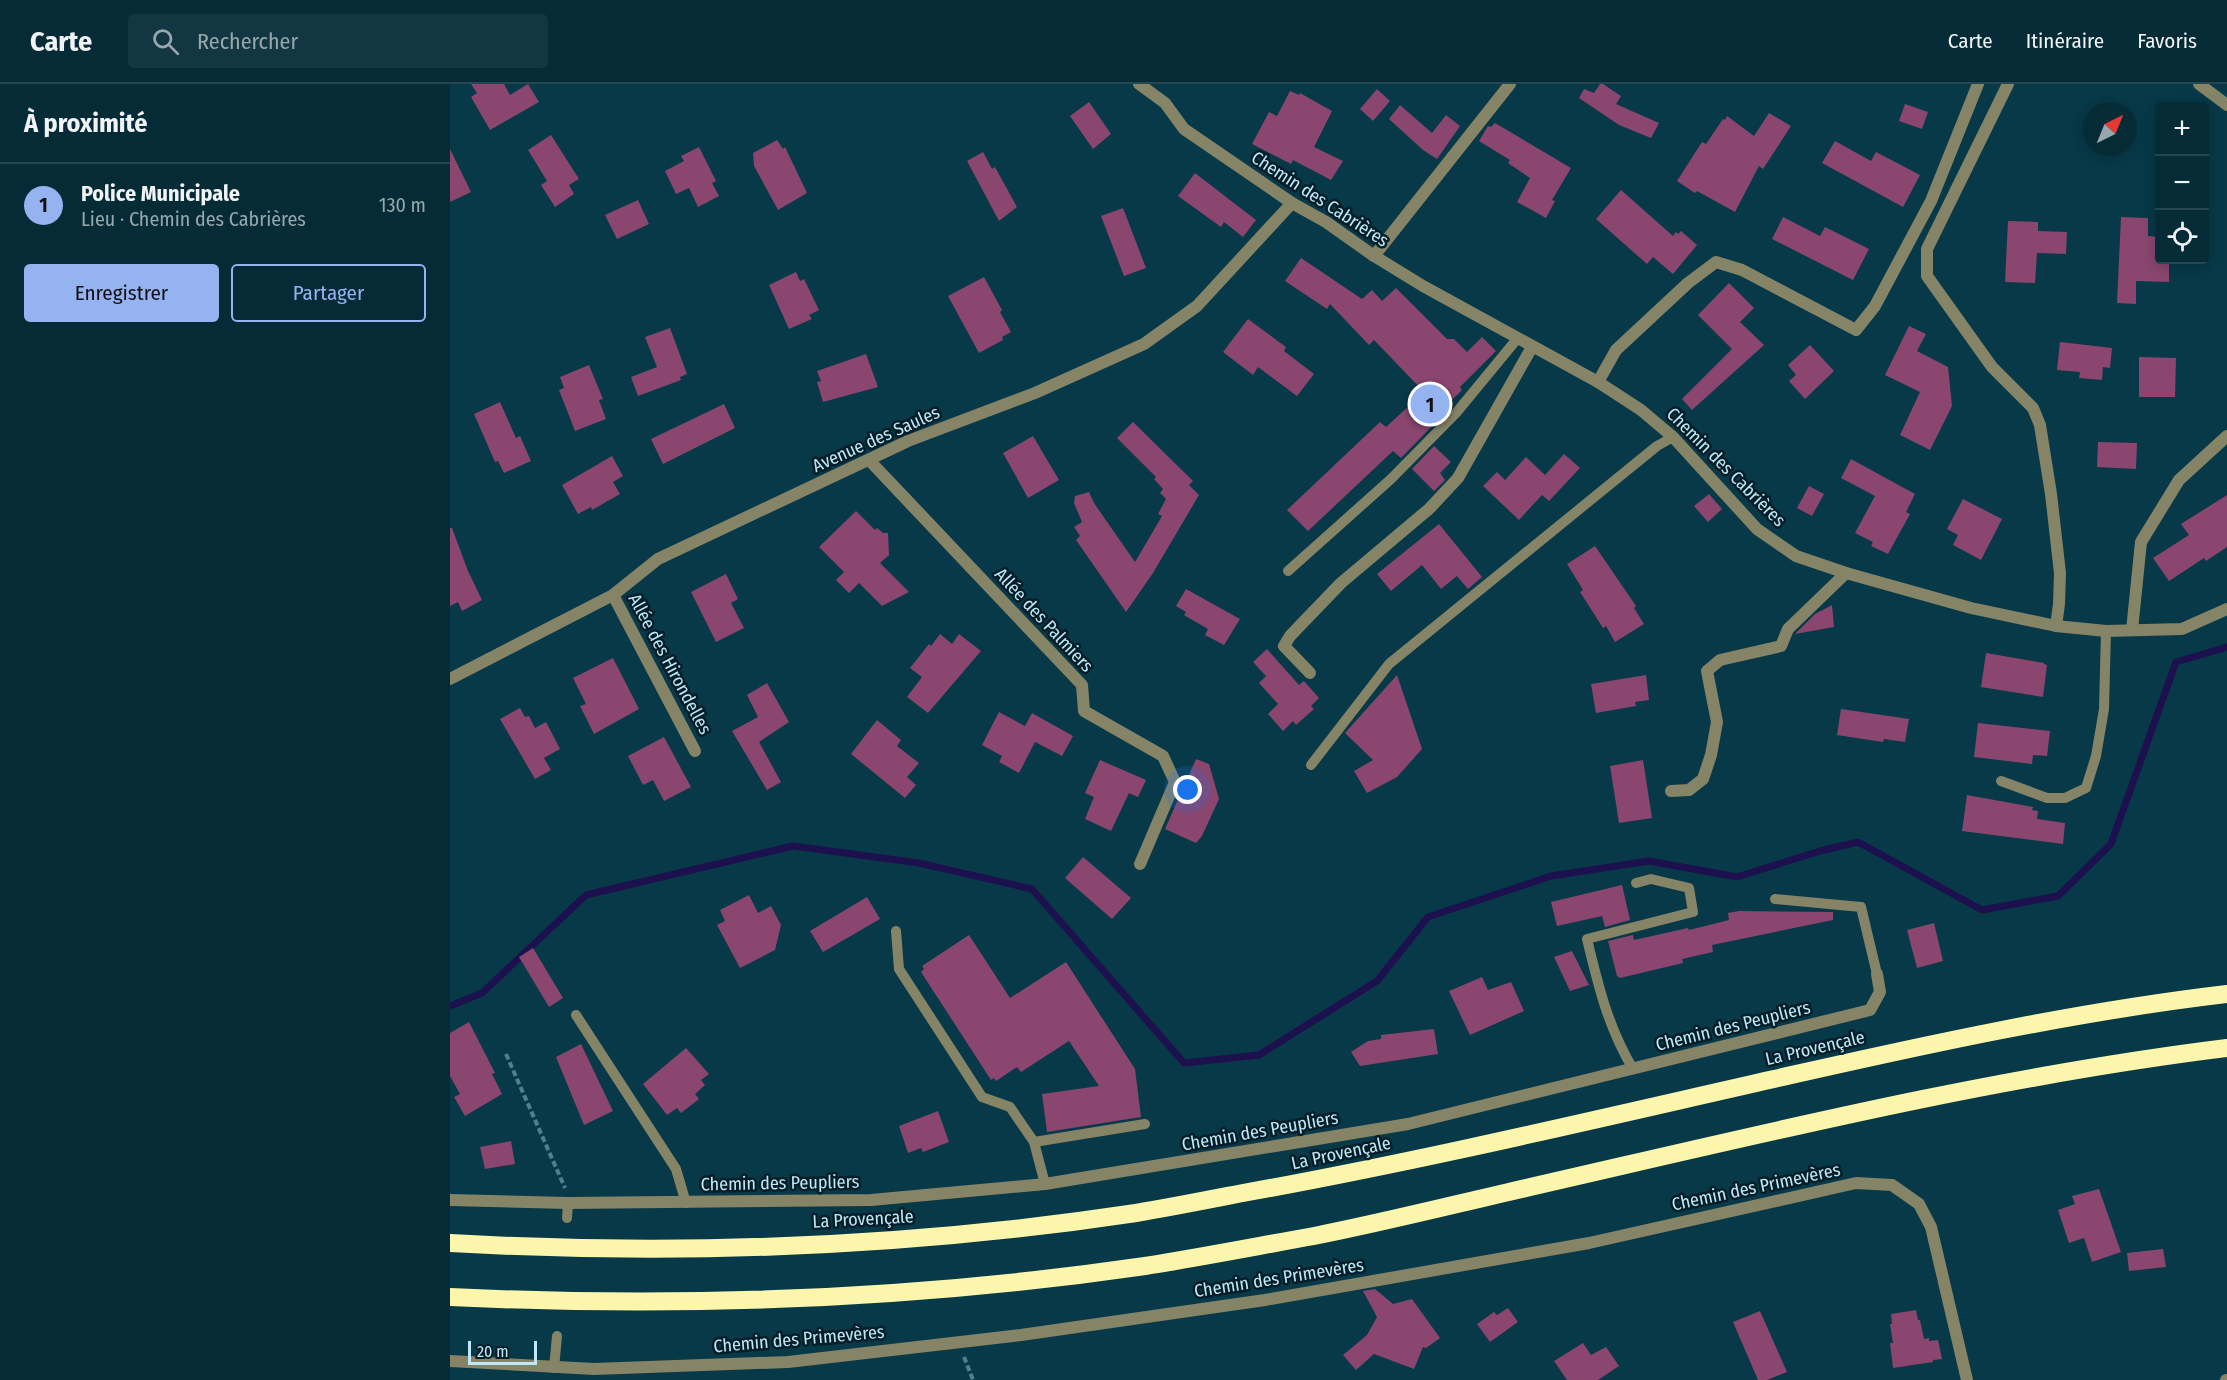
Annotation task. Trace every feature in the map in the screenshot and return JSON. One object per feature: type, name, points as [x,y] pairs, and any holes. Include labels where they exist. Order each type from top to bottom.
[{"type":"highway","name":"La Provençale","points":[[450,1243],[621,1250],[793,1245],[952,1235],[1136,1213],[1313,1180],[2031,1024],[2175,1000],[2227,994]]},
{"type":"highway","points":[[450,1297],[652,1302],[836,1295],[969,1286],[1145,1266],[1320,1235],[1908,1103],[2062,1073],[2227,1048]]},
{"type":"street","name":"Chemin des Cabrières","points":[[1139,84],[1165,104],[1184,129],[1292,203],[1326,222],[1374,256],[1423,286],[1598,382],[1641,410],[1672,437],[1757,529],[1796,556],[1846,573],[1971,608],[2056,626],[2106,631],[2182,629],[2227,609]]},
{"type":"street","points":[[1374,256],[1510,84]]},
{"type":"street","points":[[1598,382],[1616,351],[1688,283],[1716,262],[1742,270],[1856,330],[1875,306],[1931,201],[1978,84]]},
{"type":"street","points":[[2008,84],[1927,249],[1927,276],[1992,367],[2033,408],[2040,424],[2060,573],[2060,604],[2056,626]]},
{"type":"street","points":[[2199,84],[2227,105]]},
{"type":"street","name":"Avenue des Saules","points":[[450,679],[613,595],[658,559],[908,441],[1035,393],[1143,344],[1197,306],[1292,203]]},
{"type":"street","points":[[1310,673],[1284,646],[1290,636],[1341,583],[1429,509],[1458,478],[1532,347]]},
{"type":"street","points":[[2132,630],[2141,542],[2179,480],[2227,436]]},
{"type":"street","name":"Allée des Palmiers","points":[[869,460],[1082,685],[1084,711],[1163,756],[1175,782],[1140,864]]},
{"type":"street","points":[[1671,791],[1689,790],[1703,780],[1711,755],[1717,722],[1707,671],[1720,660],[1781,646],[1788,629],[1846,573]]},
{"type":"street","name":"Allée des Hirondelles","points":[[613,595],[695,751]]},
{"type":"street","name":"Chemin des Peupliers","points":[[450,1200],[686,1203],[871,1200],[1045,1184],[1408,1124],[1870,1010],[1880,992],[1878,974]]},
{"type":"street","name":"Chemin des Primevères","points":[[450,1361],[594,1369],[788,1362],[1021,1335],[1265,1300],[1589,1243],[1856,1184],[1892,1185],[1919,1204],[1930,1227],[1967,1380]]},
{"type":"lane","points":[[1288,571],[1391,479],[1456,412],[1517,339]]},
{"type":"lane","points":[[1311,765],[1389,664],[1657,446],[1672,437]]},
{"type":"lane","points":[[2001,781],[2047,798],[2066,798],[2085,788],[2096,756],[2104,709],[2106,631]]},
{"type":"lane","points":[[1633,1069],[1621,1049],[1601,999],[1587,939],[1693,912],[1689,888],[1651,879],[1636,883]]},
{"type":"lane","name":"Chemin des Peupliers","points":[[1775,899],[1860,907],[1878,974]]},
{"type":"lane","points":[[896,931],[899,969],[982,1097],[1010,1107],[1034,1142],[1045,1184]]},
{"type":"lane","points":[[576,1015],[676,1169],[686,1203]]},
{"type":"lane","points":[[1034,1142],[1145,1124]]},
{"type":"lane","points":[[567,1218],[568,1203]]},
{"type":"lane","points":[[554,1368],[556,1336]]},
{"type":"path","points":[[506,1054],[564,1183],[568,1203]]},
{"type":"building","points":[[471,84],[504,84],[510,95],[528,84],[539,102],[490,130],[471,97],[477,93]]},
{"type":"building","points":[[1600,84],[1621,96],[1616,104],[1659,123],[1651,138],[1619,125],[1579,98],[1584,89],[1594,93]]},
{"type":"building","points":[[1377,89],[1390,101],[1373,121],[1360,109]]},
{"type":"building","points":[[1290,91],[1299,95],[1300,93],[1332,111],[1314,147],[1343,161],[1331,180],[1293,160],[1291,164],[1252,144],[1269,112],[1277,116]]},
{"type":"building","points":[[1089,102],[1111,134],[1093,149],[1070,116]]},
{"type":"building","points":[[1905,104],[1928,112],[1922,129],[1899,121]]},
{"type":"building","points":[[1400,105],[1432,133],[1446,115],[1460,126],[1437,159],[1423,150],[1389,119]]},
{"type":"building","points":[[1769,113],[1791,126],[1763,169],[1759,166],[1735,212],[1697,191],[1695,193],[1677,181],[1702,142],[1706,144],[1727,116],[1754,136]]},
{"type":"building","points":[[1495,123],[1571,168],[1552,200],[1555,201],[1546,218],[1517,202],[1530,178],[1508,163],[1510,160],[1479,141],[1488,126],[1491,127]]},
{"type":"building","points":[[551,135],[579,179],[569,185],[574,194],[555,207],[541,185],[547,181],[528,150]]},
{"type":"building","points":[[777,140],[783,149],[785,147],[807,193],[778,210],[754,166],[753,153]]},
{"type":"building","points":[[1835,141],[1871,161],[1876,152],[1920,175],[1903,207],[1822,163]]},
{"type":"building","points":[[699,147],[716,181],[712,183],[719,196],[698,207],[689,188],[676,194],[665,171],[684,161],[681,156]]},
{"type":"building","points":[[450,149],[471,192],[450,202]]},
{"type":"building","points":[[983,152],[992,169],[995,167],[1017,207],[999,221],[967,161]]},
{"type":"building","points":[[1195,173],[1256,220],[1243,237],[1224,222],[1221,227],[1178,196]]},
{"type":"building","points":[[1621,190],[1673,236],[1676,232],[1678,234],[1681,231],[1697,245],[1673,274],[1653,257],[1647,264],[1596,219]]},
{"type":"building","points":[[638,200],[649,224],[617,239],[605,215]]},
{"type":"building","points":[[1123,208],[1146,268],[1124,276],[1101,216]]},
{"type":"building","points":[[1783,217],[1820,236],[1825,227],[1869,249],[1853,280],[1772,239]]},
{"type":"building","points":[[2121,217],[2148,218],[2148,236],[2155,237],[2155,264],[2169,264],[2169,282],[2136,281],[2136,304],[2117,303]]},
{"type":"building","points":[[2008,221],[2038,222],[2038,231],[2067,232],[2066,254],[2037,253],[2035,283],[2005,282]]},
{"type":"building","points":[[1301,258],[1362,299],[1372,290],[1382,301],[1396,288],[1447,339],[1454,339],[1467,352],[1482,337],[1496,351],[1460,387],[1462,390],[1436,416],[1439,419],[1401,458],[1393,451],[1308,531],[1287,510],[1380,422],[1386,427],[1424,392],[1374,340],[1369,345],[1330,304],[1327,309],[1285,281]]},
{"type":"building","points":[[796,272],[800,281],[804,279],[819,310],[809,315],[812,319],[789,329],[769,285]]},
{"type":"building","points":[[984,277],[1011,332],[1002,337],[1003,340],[979,353],[948,296]]},
{"type":"building","points":[[1729,283],[1754,308],[1740,322],[1764,345],[1692,410],[1682,399],[1732,349],[1698,315]]},
{"type":"building","points":[[1248,319],[1286,347],[1284,351],[1314,374],[1297,396],[1258,367],[1253,375],[1223,352]]},
{"type":"building","points":[[1909,326],[1926,334],[1917,351],[1948,367],[1952,406],[1930,450],[1900,435],[1920,392],[1885,375]]},
{"type":"building","points":[[670,328],[687,374],[680,377],[681,380],[638,396],[631,377],[657,367],[645,337]]},
{"type":"building","points":[[2060,342],[2112,348],[2110,368],[2103,367],[2102,380],[2079,378],[2080,372],[2057,370]]},
{"type":"building","points":[[1810,345],[1834,371],[1805,399],[1789,381],[1796,375],[1788,365]]},
{"type":"building","points":[[866,354],[878,387],[823,402],[817,382],[821,381],[817,371]]},
{"type":"building","points":[[2139,357],[2176,358],[2175,397],[2139,397]]},
{"type":"building","points":[[589,365],[603,399],[599,400],[606,419],[575,431],[559,390],[564,388],[560,377]]},
{"type":"building","points":[[500,402],[516,438],[520,436],[531,461],[504,473],[498,461],[495,462],[474,414]]},
{"type":"building","points":[[724,404],[735,428],[663,464],[651,439]]},
{"type":"building","points":[[1133,422],[1193,481],[1189,485],[1199,495],[1153,573],[1126,612],[1076,540],[1080,536],[1074,527],[1082,522],[1074,503],[1075,496],[1089,492],[1094,503],[1135,562],[1162,516],[1158,514],[1166,499],[1160,493],[1163,489],[1154,479],[1156,477],[1117,438]]},
{"type":"building","points":[[1033,436],[1059,480],[1028,498],[1003,453]]},
{"type":"building","points":[[2098,442],[2137,443],[2136,469],[2097,467]]},
{"type":"building","points":[[1434,446],[1451,462],[1440,473],[1445,480],[1434,491],[1412,469]]},
{"type":"building","points":[[1564,454],[1580,468],[1549,501],[1542,495],[1519,520],[1483,486],[1497,472],[1505,480],[1526,457],[1545,475]]},
{"type":"building","points":[[612,456],[623,476],[613,482],[620,494],[592,510],[591,507],[578,514],[562,485]]},
{"type":"building","points":[[1851,459],[1915,494],[1906,512],[1910,514],[1888,554],[1871,546],[1873,542],[1855,533],[1875,496],[1841,478]]},
{"type":"building","points":[[1809,486],[1824,494],[1812,516],[1797,508]]},
{"type":"building","points":[[1709,494],[1722,509],[1708,522],[1694,506]]},
{"type":"building","points":[[2227,495],[2227,547],[2206,561],[2204,558],[2169,581],[2153,558],[2189,535],[2181,524]]},
{"type":"building","points":[[1963,499],[2002,519],[1981,560],[1953,545],[1958,535],[1947,529]]},
{"type":"building","points":[[856,511],[875,530],[877,528],[883,533],[888,533],[889,555],[880,563],[909,592],[882,606],[859,583],[849,593],[836,580],[844,572],[819,547]]},
{"type":"building","points":[[1439,524],[1482,577],[1468,589],[1457,576],[1441,589],[1422,565],[1391,591],[1377,574]]},
{"type":"building","points":[[450,528],[452,528],[482,600],[462,611],[458,602],[450,606]]},
{"type":"building","points":[[1595,546],[1636,606],[1634,608],[1644,624],[1615,642],[1606,626],[1603,628],[1580,592],[1583,590],[1567,564]]},
{"type":"building","points":[[726,574],[738,599],[731,603],[744,628],[716,642],[691,592]]},
{"type":"building","points":[[1186,589],[1240,619],[1224,645],[1205,635],[1208,629],[1184,615],[1186,612],[1176,606]]},
{"type":"building","points":[[1832,605],[1834,627],[1795,634],[1815,614]]},
{"type":"building","points":[[940,634],[952,644],[959,634],[981,651],[928,713],[907,697],[922,677],[910,668]]},
{"type":"building","points":[[1267,649],[1299,685],[1304,681],[1319,698],[1311,706],[1314,709],[1296,725],[1293,721],[1283,731],[1268,714],[1278,704],[1259,683],[1266,676],[1253,662]]},
{"type":"building","points":[[1986,653],[2047,665],[2043,697],[1981,687]]},
{"type":"building","points":[[613,658],[639,709],[594,734],[580,706],[586,704],[573,678]]},
{"type":"building","points":[[1397,675],[1422,749],[1397,777],[1367,793],[1354,771],[1373,760],[1345,733]]},
{"type":"building","points":[[1646,675],[1649,700],[1635,702],[1636,706],[1596,713],[1591,684]]},
{"type":"building","points":[[767,683],[789,722],[759,742],[781,782],[767,790],[732,731],[758,717],[747,695]]},
{"type":"building","points":[[520,708],[525,717],[529,716],[535,728],[546,722],[560,749],[544,758],[551,770],[535,779],[500,719]]},
{"type":"building","points":[[1841,709],[1909,719],[1905,742],[1884,739],[1883,742],[1837,735]]},
{"type":"building","points":[[999,712],[1025,726],[1032,713],[1073,736],[1062,756],[1035,742],[1019,773],[999,762],[1002,756],[982,745]]},
{"type":"building","points":[[877,720],[901,740],[897,746],[919,763],[907,777],[916,785],[905,798],[851,754]]},
{"type":"building","points":[[1978,723],[2050,731],[2047,756],[2033,755],[2032,764],[1974,757]]},
{"type":"building","points":[[664,737],[691,787],[664,801],[653,780],[643,785],[628,756]]},
{"type":"building","points":[[1196,759],[1209,764],[1219,799],[1202,836],[1196,843],[1165,829]]},
{"type":"building","points":[[1100,760],[1146,780],[1138,797],[1129,793],[1111,831],[1085,819],[1094,797],[1085,793]]},
{"type":"building","points":[[1643,760],[1652,818],[1619,823],[1610,766]]},
{"type":"building","points":[[1967,795],[2033,807],[2032,810],[2038,811],[2037,819],[2065,823],[2063,844],[1962,831]]},
{"type":"building","points":[[1083,857],[1131,898],[1112,919],[1065,878]]},
{"type":"building","points":[[1622,885],[1630,920],[1605,927],[1602,916],[1557,926],[1551,902]]},
{"type":"building","points":[[749,895],[758,913],[771,906],[781,925],[775,950],[740,968],[717,925],[725,921],[720,910]]},
{"type":"building","points":[[867,897],[880,919],[823,952],[810,931]]},
{"type":"building","points":[[1739,911],[1833,912],[1833,920],[1712,945],[1713,952],[1682,959],[1683,963],[1620,978],[1617,976],[1608,941],[1633,935],[1634,940],[1688,928],[1689,930],[1729,920],[1728,913]]},
{"type":"building","points":[[1934,923],[1943,961],[1917,968],[1907,930]]},
{"type":"building","points":[[969,935],[1010,998],[1066,962],[1135,1069],[1141,1117],[1047,1132],[1042,1094],[1099,1086],[1069,1041],[1021,1072],[1017,1067],[996,1081],[994,1078],[991,1080],[921,972],[924,969],[922,966]]},
{"type":"building","points":[[533,948],[563,998],[549,1007],[519,957]]},
{"type":"building","points":[[1572,951],[1589,985],[1570,991],[1554,957]]},
{"type":"building","points":[[1482,977],[1488,990],[1511,982],[1524,1011],[1470,1035],[1449,991]]},
{"type":"building","points":[[469,1022],[495,1073],[492,1074],[502,1094],[465,1116],[454,1097],[460,1094],[450,1076],[450,1033]]},
{"type":"building","points":[[1434,1029],[1438,1054],[1360,1066],[1351,1052],[1368,1041],[1381,1039],[1381,1035]]},
{"type":"building","points":[[581,1044],[613,1111],[584,1125],[556,1057]]},
{"type":"building","points":[[686,1048],[709,1074],[701,1080],[705,1085],[695,1094],[699,1099],[681,1113],[677,1108],[667,1115],[643,1084]]},
{"type":"building","points":[[938,1111],[949,1142],[923,1152],[921,1148],[908,1153],[899,1126]]},
{"type":"building","points":[[511,1141],[515,1164],[485,1169],[480,1147]]},
{"type":"building","points":[[2099,1189],[2121,1252],[2092,1262],[2084,1238],[2069,1243],[2058,1210],[2075,1204],[2072,1196]]},
{"type":"building","points":[[2163,1249],[2166,1267],[2129,1271],[2127,1253]]},
{"type":"building","points":[[1375,1289],[1393,1304],[1412,1299],[1440,1338],[1426,1348],[1423,1347],[1414,1369],[1374,1354],[1356,1370],[1343,1355],[1367,1335],[1377,1317],[1363,1291]]},
{"type":"building","points":[[1508,1308],[1518,1322],[1490,1342],[1477,1324],[1494,1312],[1497,1315]]},
{"type":"building","points":[[1916,1310],[1924,1339],[1938,1340],[1942,1359],[1893,1368],[1890,1343],[1893,1343],[1891,1314]]},
{"type":"building","points":[[1760,1311],[1787,1372],[1767,1380],[1758,1380],[1733,1322]]},
{"type":"building","points":[[1583,1343],[1591,1355],[1606,1347],[1619,1366],[1598,1380],[1567,1380],[1554,1361]]},
{"type":"waterway","points":[[450,1006],[482,993],[586,895],[793,846],[919,863],[1032,889],[1184,1063],[1259,1055],[1377,981],[1428,917],[1551,876],[1649,861],[1737,877],[1820,851],[1858,842],[1982,910],[2058,896],[2111,844],[2176,662],[2227,647]]},
{"type":"place","name":"Police Municipale","points":[[1430,404]]}]
